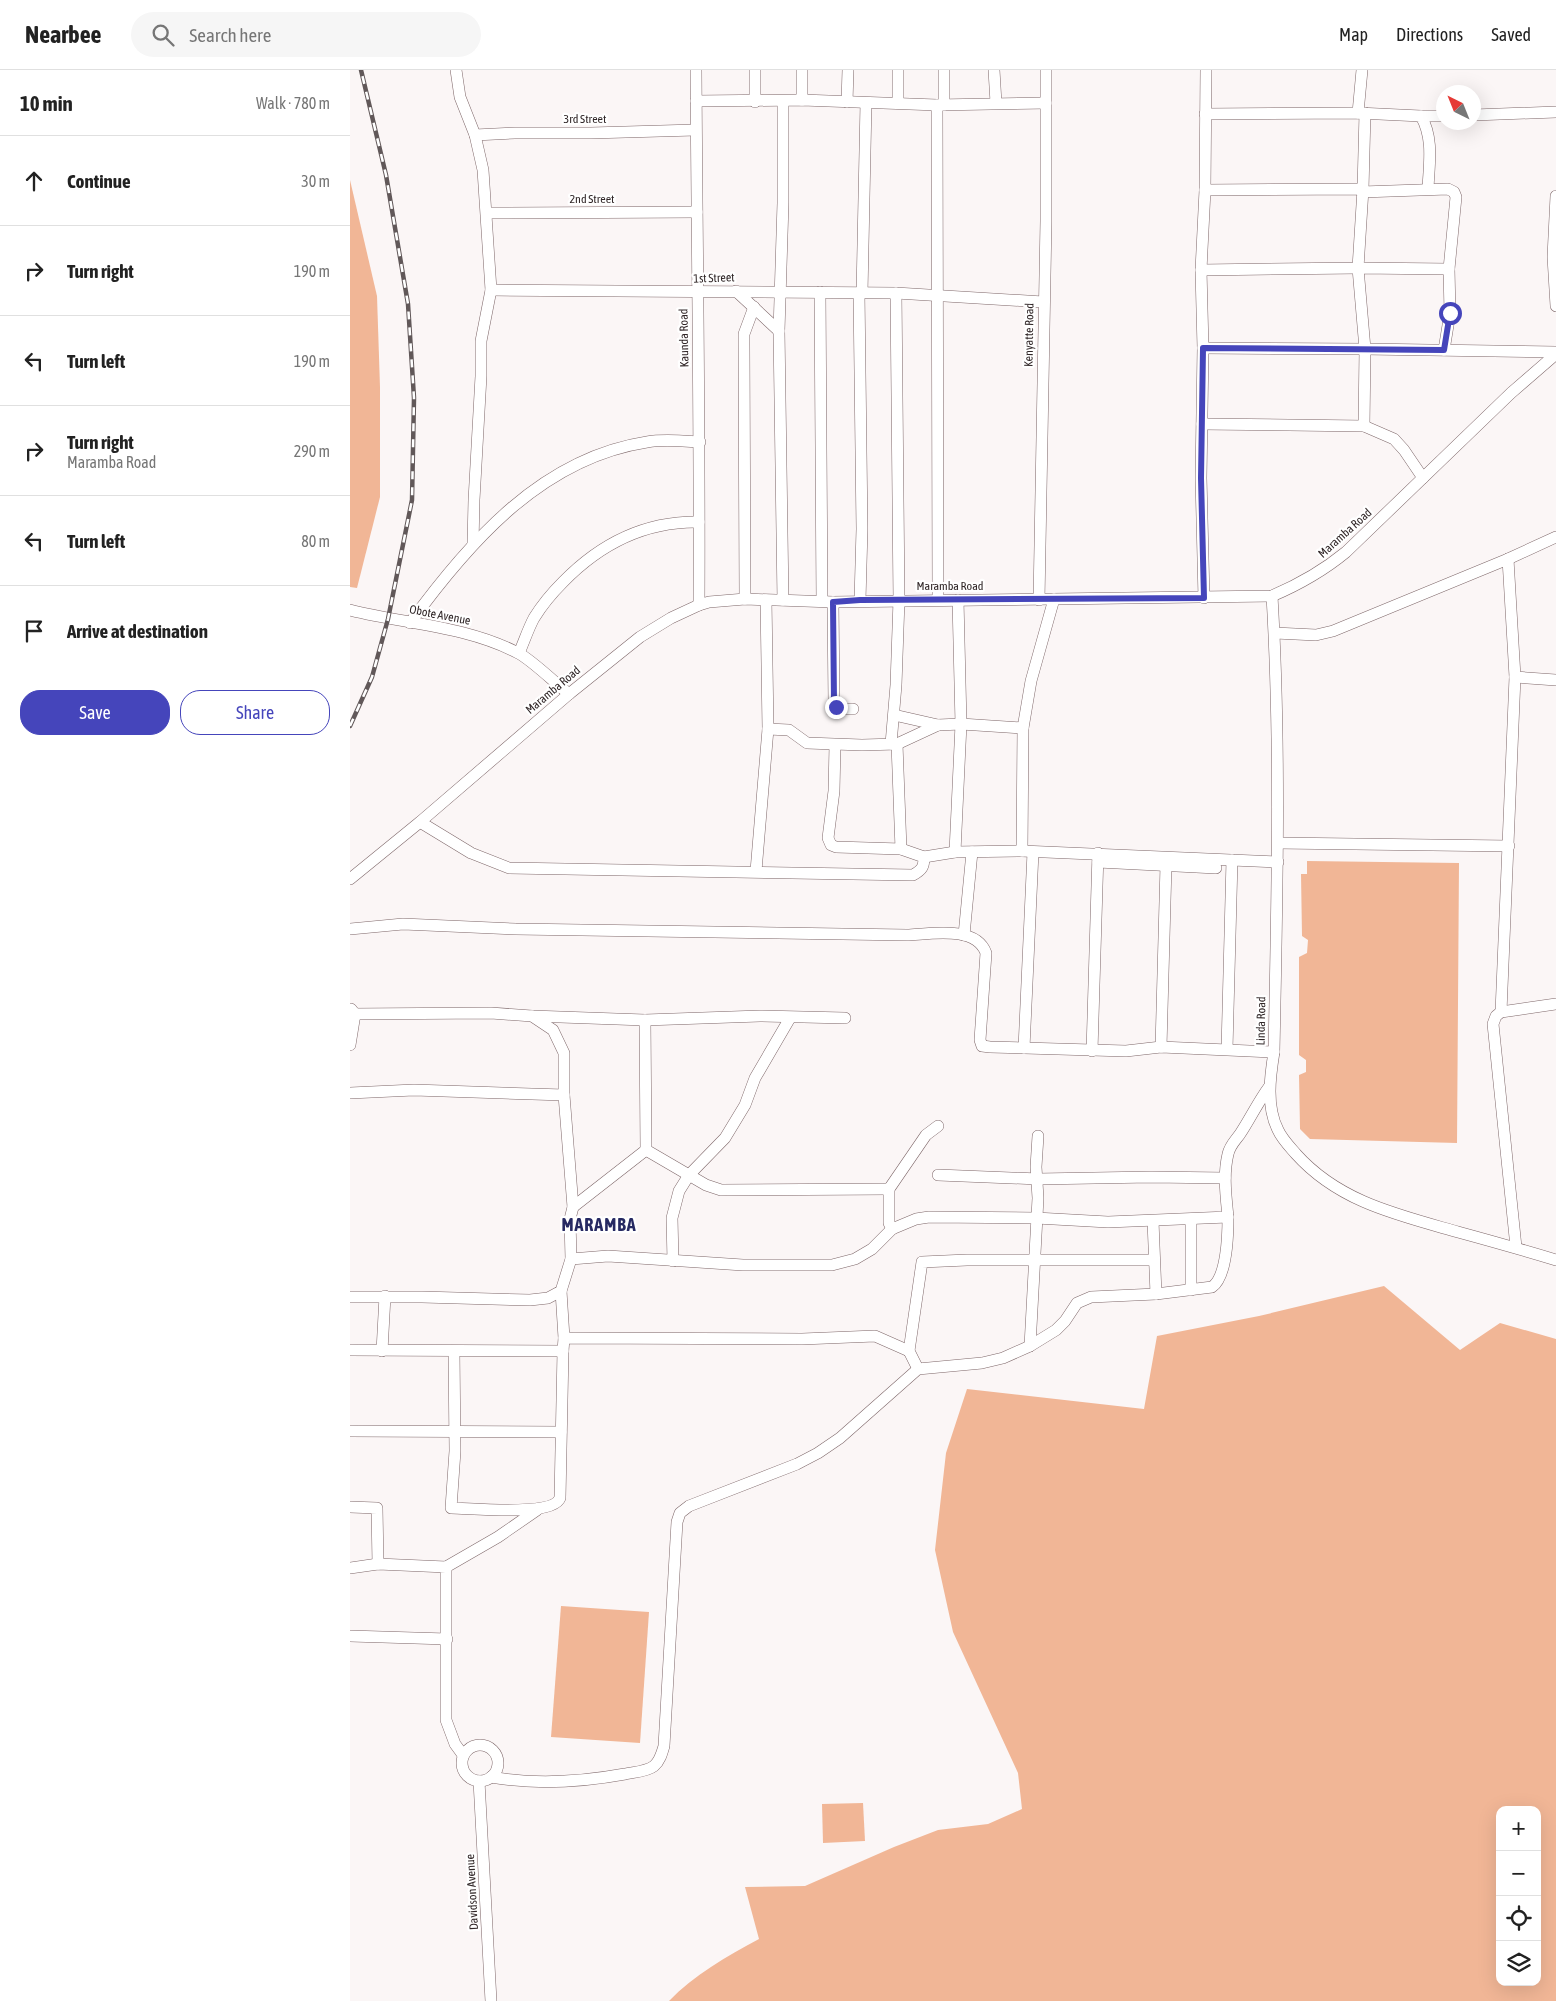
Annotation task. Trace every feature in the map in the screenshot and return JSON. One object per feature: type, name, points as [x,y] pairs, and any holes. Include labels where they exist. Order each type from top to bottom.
[{"type":"street","points":[[456,70],[460,97],[474,136],[483,170],[491,290],[481,341],[482,376],[473,544]]},
{"type":"street","name":"Kaunda Road","points":[[696,70],[700,442],[699,605]]},
{"type":"street","points":[[755,70],[755,102]]},
{"type":"street","points":[[802,70],[802,100]]},
{"type":"street","points":[[848,70],[848,102]]},
{"type":"street","points":[[898,70],[898,103]]},
{"type":"street","points":[[938,600],[938,296],[941,105],[944,70]]},
{"type":"street","points":[[994,70],[996,103]]},
{"type":"street","name":"Kenyatte Road","points":[[1039,600],[1046,70]]},
{"type":"street","points":[[1204,598],[1202,569],[1203,348],[1201,270],[1205,190],[1206,70]]},
{"type":"street","points":[[1362,70],[1363,191],[1358,268],[1365,349],[1364,426]]},
{"type":"street","points":[[696,101],[755,102],[802,100],[941,105],[1046,103]]},
{"type":"street","points":[[783,101],[779,331],[783,600]]},
{"type":"street","points":[[860,600],[862,520],[860,293],[866,103]]},
{"type":"street","points":[[1481,115],[1556,112]]},
{"type":"street","points":[[1205,114],[1361,113],[1436,116]]},
{"type":"street","points":[[1421,116],[1429,133],[1430,143],[1428,189]]},
{"type":"street","name":"3rd Street","points":[[474,136],[515,133],[696,130]]},
{"type":"street","points":[[1205,190],[1363,191],[1448,189],[1454,192],[1456,198],[1449,269],[1450,313],[1444,350]]},
{"type":"street","points":[[1556,196],[1553,257],[1556,306]]},
{"type":"street","name":"2nd Street","points":[[487,213],[697,212]]},
{"type":"street","points":[[1201,270],[1449,269]]},
{"type":"street","name":"1st Street","points":[[491,290],[896,293],[1043,302]]},
{"type":"street","points":[[736,291],[779,331]]},
{"type":"street","points":[[820,292],[828,601],[834,703],[840,708],[853,709]]},
{"type":"street","points":[[896,293],[899,600],[894,744],[901,849]]},
{"type":"street","points":[[745,599],[744,334],[754,307]]},
{"type":"street","points":[[1203,348],[1556,353]]},
{"type":"street","name":"Maramba Road","points":[[350,879],[420,822],[569,694],[640,637],[671,618],[699,605],[709,602],[745,599],[828,601],[1039,600],[1272,596],[1302,584],[1324,570],[1346,552],[1511,393],[1556,353]]},
{"type":"street","points":[[1202,424],[1364,426],[1394,439],[1423,478]]},
{"type":"street","points":[[410,623],[473,544],[524,497],[544,482],[571,467],[620,448],[668,440],[700,442]]},
{"type":"street","points":[[519,653],[534,618],[549,597],[570,574],[598,551],[618,539],[640,530],[677,522],[699,522]]},
{"type":"street","points":[[1274,633],[1316,635],[1333,631],[1508,559],[1556,537]]},
{"type":"street","points":[[1501,1012],[1516,677],[1508,559]]},
{"type":"street","name":"Linda Road","points":[[1272,596],[1278,733],[1278,862],[1274,1052],[1269,1087],[1275,1122],[1283,1138],[1314,1172],[1332,1186],[1368,1204],[1419,1221],[1556,1260]]},
{"type":"street","points":[[1024,1048],[1027,851],[1023,728],[1031,681],[1054,599]]},
{"type":"street","points":[[756,871],[768,729],[766,600]]},
{"type":"street","points":[[955,852],[960,724],[958,600]]},
{"type":"street","name":"Obote Avenue","points":[[350,610],[465,633],[519,653],[569,694]]},
{"type":"street","points":[[1516,677],[1556,680]]},
{"type":"street","points":[[894,715],[938,725],[960,724],[1023,728]]},
{"type":"street","points":[[768,729],[789,730],[808,743],[835,745],[894,744],[938,725]]},
{"type":"street","points":[[835,745],[834,791],[828,838],[830,845],[836,847],[901,849],[924,857],[955,852],[1027,851],[1216,868]]},
{"type":"street","points":[[420,822],[471,852],[509,868],[913,875],[924,866],[924,857]]},
{"type":"street","points":[[1278,843],[1509,846]]},
{"type":"street","points":[[964,935],[972,852]]},
{"type":"street","points":[[1098,858],[1278,862]]},
{"type":"street","points":[[1092,1051],[1098,858]]},
{"type":"street","points":[[1227,1049],[1232,860]]},
{"type":"street","points":[[1161,1047],[1166,865]]},
{"type":"street","points":[[350,929],[403,924],[626,931],[907,936],[939,933],[964,935],[977,940],[984,946],[986,954],[980,1040],[982,1046],[990,1048],[1092,1051],[1161,1047],[1274,1052]]},
{"type":"street","points":[[1516,1248],[1493,1024],[1496,1016],[1501,1012],[1556,1004]]},
{"type":"street","points":[[350,1045],[352,1012],[482,1013],[645,1020],[760,1016],[844,1018]]},
{"type":"street","points":[[350,1568],[378,1564],[446,1567],[498,1537],[537,1510],[558,1502],[560,1498],[564,1338],[560,1291],[571,1259],[570,1219],[572,1207],[564,1095],[564,1052],[553,1030],[532,1016]]},
{"type":"street","points":[[673,1261],[672,1218],[679,1191],[689,1175],[725,1138],[746,1105],[756,1078],[790,1018]]},
{"type":"street","points":[[645,1020],[646,1150]]},
{"type":"street","points":[[491,1777],[498,1766],[498,1760],[493,1750],[477,1745],[467,1750],[463,1755],[461,1766],[467,1777],[479,1781],[491,1777],[542,1782],[594,1780],[647,1770],[661,1758],[664,1746],[677,1522],[680,1513],[689,1506],[796,1464],[818,1453],[840,1438],[918,1369],[982,1363],[1003,1358],[1030,1346],[1056,1330],[1065,1321],[1076,1303],[1080,1301],[1091,1297],[1156,1294],[1212,1288],[1220,1279],[1227,1246],[1228,1217],[1225,1178],[1228,1153],[1232,1143],[1240,1135],[1254,1108],[1269,1087]]},
{"type":"street","points":[[350,1093],[414,1090],[564,1095]]},
{"type":"street","points":[[892,1229],[889,1222],[890,1189],[926,1134],[938,1126]]},
{"type":"street","points":[[1030,1346],[1035,1260],[1038,1136]]},
{"type":"street","points":[[646,1150],[706,1185],[721,1190],[890,1189]]},
{"type":"street","points":[[572,1207],[646,1150]]},
{"type":"street","points":[[938,1175],[1038,1179],[1225,1178]]},
{"type":"street","points":[[571,1259],[608,1256],[743,1265],[832,1266],[855,1260],[872,1249],[892,1229],[916,1219],[929,1217],[1036,1218],[1108,1222],[1228,1217]]},
{"type":"street","points":[[1191,1219],[1191,1290]]},
{"type":"street","points":[[1153,1221],[1156,1294]]},
{"type":"street","points":[[918,1369],[909,1351],[922,1262],[1154,1260]]},
{"type":"street","points":[[350,1297],[385,1296],[530,1300],[548,1298],[560,1291]]},
{"type":"street","points":[[382,1351],[385,1296]]},
{"type":"street","points":[[564,1338],[802,1339],[875,1336],[909,1351]]},
{"type":"street","points":[[350,1350],[563,1351]]},
{"type":"street","points":[[454,1350],[455,1471],[451,1508],[537,1510]]},
{"type":"street","points":[[350,1431],[455,1433],[561,1432]]},
{"type":"street","points":[[350,1507],[377,1508],[378,1564]]},
{"type":"street","points":[[446,1567],[446,1720],[455,1744],[463,1755]]},
{"type":"street","points":[[350,1636],[447,1639]]},
{"type":"street","name":"Davidson Avenue","points":[[479,1781],[491,2001]]},
{"type":"shaded area","points":[[350,180],[377,296],[380,387],[380,497],[357,588],[350,587]]},
{"type":"shaded area","points":[[1307,861],[1459,863],[1457,1143],[1310,1139],[1300,1129],[1299,1075],[1306,1072],[1306,1060],[1299,1055],[1299,957],[1307,953],[1308,940],[1302,936],[1301,874],[1307,874]]},
{"type":"shaded area","points":[[1384,1286],[1460,1350],[1500,1323],[1556,1339],[1556,2001],[669,2001],[700,1974],[759,1939],[745,1887],[805,1886],[938,1830],[988,1824],[1022,1809],[1018,1773],[953,1632],[935,1550],[946,1453],[967,1389],[1144,1409],[1157,1336],[1259,1316]]},
{"type":"shaded area","points":[[561,1606],[649,1612],[640,1743],[551,1737]]},
{"type":"shaded area","points":[[863,1803],[865,1841],[823,1843],[822,1804]]},
{"type":"railway","points":[[350,726],[372,677],[388,619],[412,500],[414,398],[408,304],[386,175],[361,70]]},
{"type":"district","name":"MARAMBA","points":[[599,1225]]},
{"type":"route","points":[[836,707],[834,703],[833,602],[860,600],[1204,598],[1201,478],[1203,348],[1444,350],[1450,313]]}]
